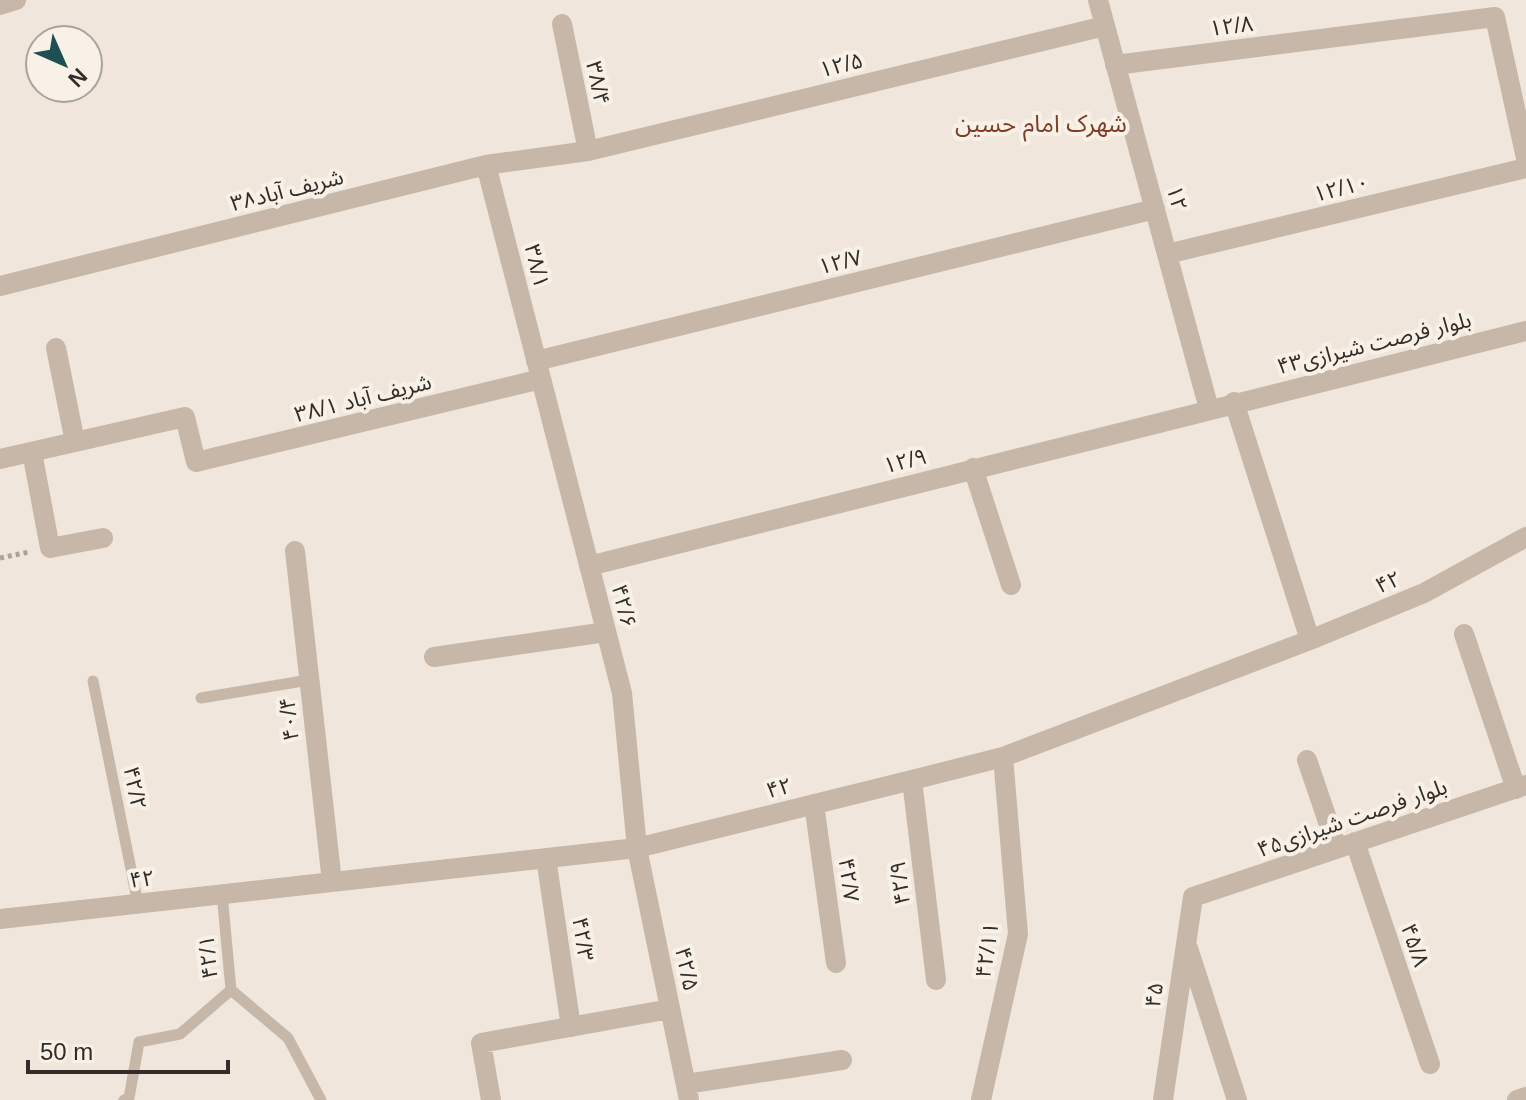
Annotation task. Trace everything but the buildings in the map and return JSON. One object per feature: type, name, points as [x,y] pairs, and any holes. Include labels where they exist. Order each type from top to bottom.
[{"type":"street","points":[[0,5],[16,0]]},
{"type":"street","name":"۱۲","points":[[1098,0],[1209,409]]},
{"type":"street","name":"۱۲/۸","points":[[1115,65],[1495,17],[1518,83]]},
{"type":"street","name":"۳۸/۴","points":[[562,24],[588,151]]},
{"type":"street","name":"۱۲/۵","points":[[588,151],[1105,26]]},
{"type":"street","points":[[1518,83],[1526,158]]},
{"type":"street","name":"شریف آباد۳۸","points":[[0,286],[486,165],[588,151]]},
{"type":"street","name":"۳۸/۱","points":[[486,165],[539,370]]},
{"type":"street","name":"۱۲/۱۰","points":[[1167,254],[1526,168]]},
{"type":"street","name":"۱۲/۷","points":[[539,370],[1155,209]]},
{"type":"street","name":"بلوار فرصت شیرازی۴۳","points":[[1234,402],[1526,331]]},
{"type":"street","points":[[0,459],[75,442],[56,348]]},
{"type":"street","name":"۳۸/۱ شریف آباد","points":[[75,442],[185,417],[196,462],[539,370]]},
{"type":"street","name":"۴۲/۶","points":[[539,370],[622,693],[637,848]]},
{"type":"street","points":[[1234,402],[1310,640]]},
{"type":"street","name":"۱۲/۹","points":[[589,566],[1234,402]]},
{"type":"street","points":[[32,452],[50,548],[103,538]]},
{"type":"street","points":[[973,468],[1011,585]]},
{"type":"street","name":"۴۲","points":[[0,919],[637,848],[912,780],[1003,757],[1310,640],[1424,593],[1526,537]]},
{"type":"street","name":"۴۰/۴","points":[[295,551],[332,882]]},
{"type":"street","points":[[434,657],[606,632]]},
{"type":"street","points":[[1464,634],[1521,787]]},
{"type":"street","name":"۴۲/۱۱","points":[[981,1100],[1018,934],[1003,757]]},
{"type":"street","name":"۴۵/۸","points":[[1307,760],[1346,845],[1430,1064]]},
{"type":"street","name":"۴۲/۹","points":[[912,780],[936,980]]},
{"type":"street","name":"بلوار فرصت شیرازی۴۵","points":[[1193,897],[1521,787]]},
{"type":"street","name":"۴۲/۷","points":[[814,804],[836,963]]},
{"type":"street","name":"۴۲/۵","points":[[637,848],[687,1092]]},
{"type":"street","name":"۴۲/۳","points":[[546,858],[571,1027]]},
{"type":"street","name":"۴۵","points":[[1163,1100],[1193,897]]},
{"type":"street","points":[[1186,942],[1237,1100]]},
{"type":"street","points":[[491,1100],[481,1043],[670,1009]]},
{"type":"street","points":[[687,1092],[842,1060]]},
{"type":"street","points":[[1517,1100],[1526,1097]]},
{"type":"lane","points":[[201,698],[309,680]]},
{"type":"lane","name":"۴۲/۲","points":[[93,681],[138,904]]},
{"type":"lane","name":"۴۲/۱","points":[[129,1099],[139,1042],[180,1034],[231,990],[222,894]]},
{"type":"lane","points":[[231,990],[288,1038],[321,1100]]},
{"type":"district","name":"شهرک امام حسین","points":[[1041,123]]}]
